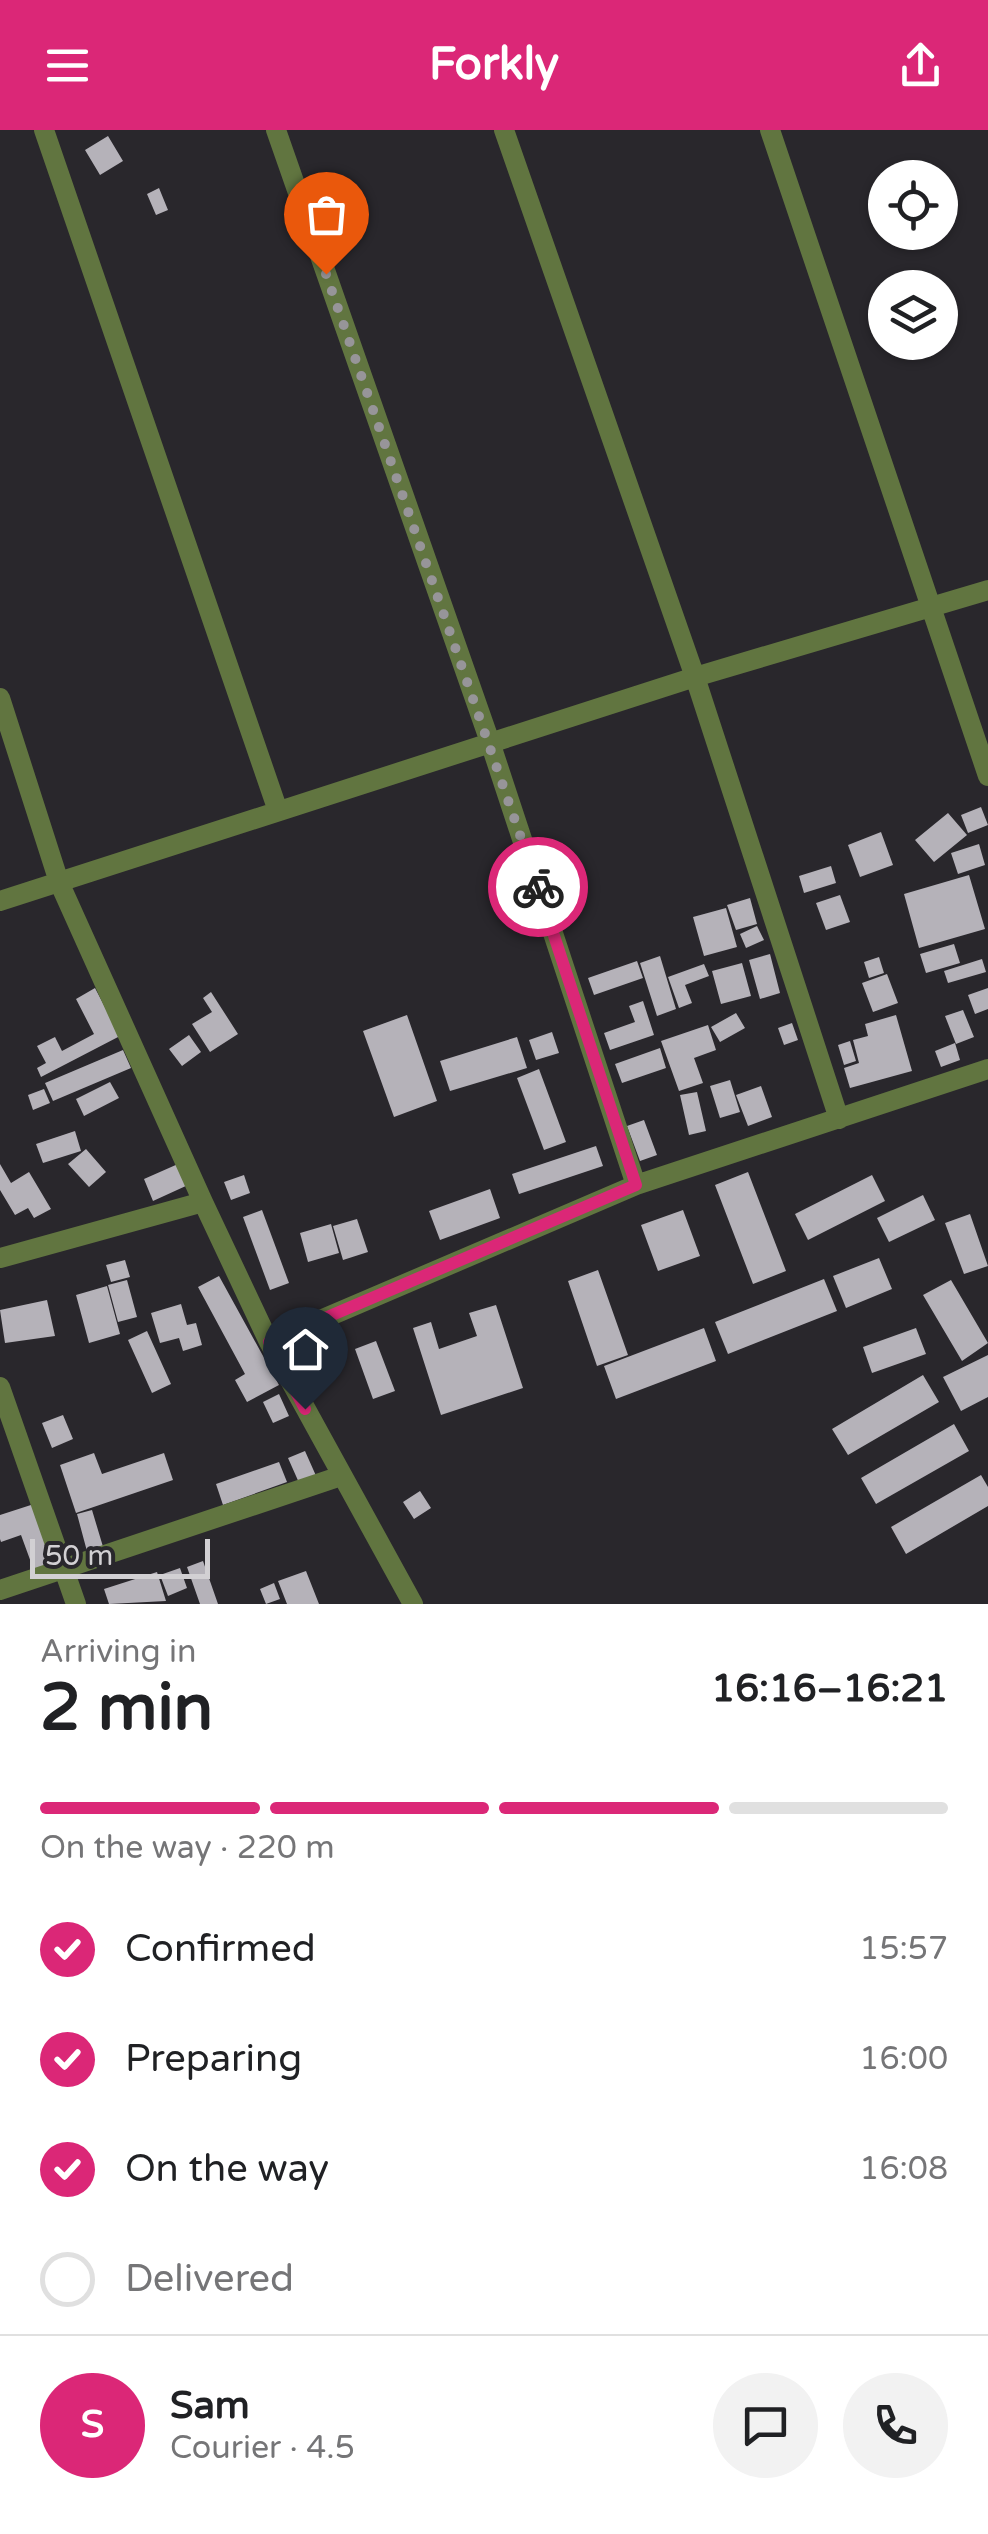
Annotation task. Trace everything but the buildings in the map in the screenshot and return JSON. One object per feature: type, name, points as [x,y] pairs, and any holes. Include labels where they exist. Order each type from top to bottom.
[{"type":"street","points":[[44,130],[278,812]]},
{"type":"street","points":[[276,130],[490,742],[636,1185]]},
{"type":"street","points":[[504,130],[694,676],[840,1119]]},
{"type":"street","points":[[770,130],[988,776]]},
{"type":"street","points":[[0,902],[694,676],[988,590]]},
{"type":"street","points":[[0,698],[59,882],[203,1202],[269,1342],[412,1604]]},
{"type":"street","points":[[269,1342],[636,1185],[988,1069]]},
{"type":"street","points":[[0,1258],[203,1202]]},
{"type":"street","points":[[0,1387],[76,1604]]},
{"type":"street","points":[[0,1590],[340,1476]]},
{"type":"way so far","points":[[326,274],[538,887]]},
{"type":"route","points":[[305,1409],[269,1342],[636,1185],[538,887]]}]
